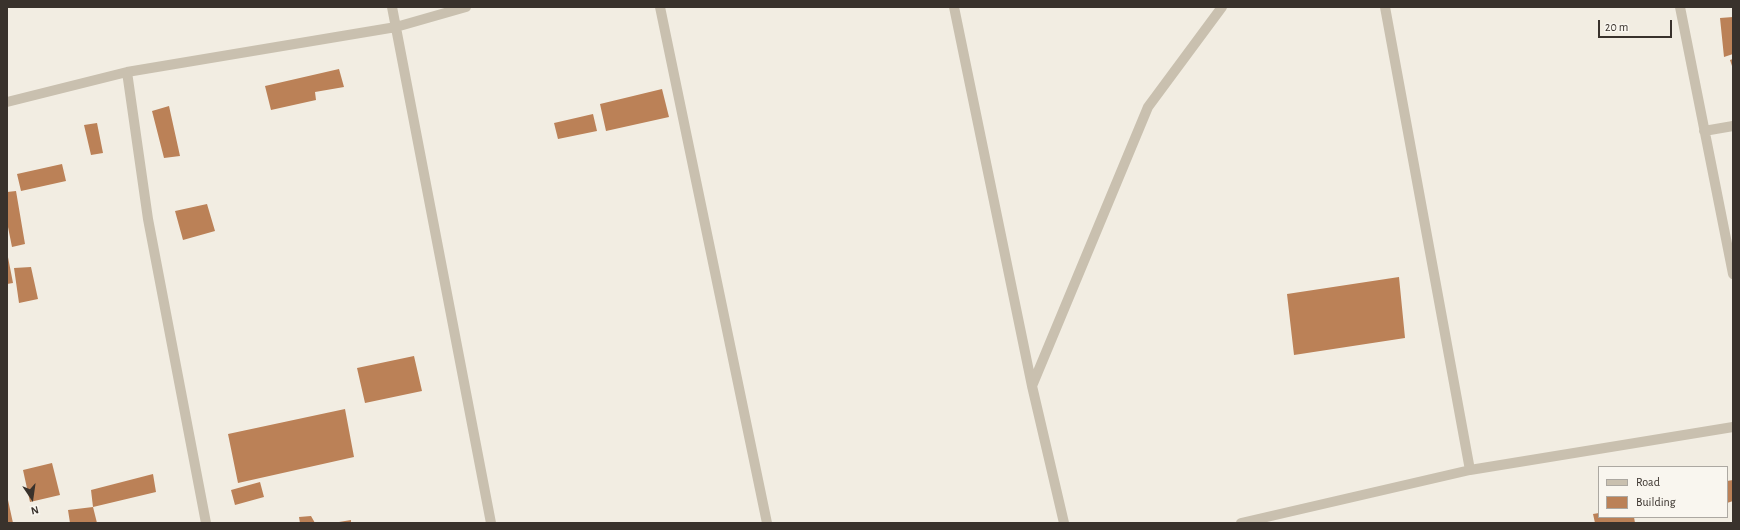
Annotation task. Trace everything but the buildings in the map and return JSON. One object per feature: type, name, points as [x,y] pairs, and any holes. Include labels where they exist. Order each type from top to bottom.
[{"type":"street","points":[[392,7],[491,523]]},
{"type":"street","points":[[7,102],[127,72],[396,27],[466,7]]},
{"type":"street","points":[[660,7],[767,523]]},
{"type":"street","points":[[954,7],[1032,386],[1064,523]]},
{"type":"street","points":[[1032,386],[1148,107],[1222,7]]},
{"type":"street","points":[[1386,7],[1470,470]]},
{"type":"street","points":[[1680,7],[1733,274]]},
{"type":"street","points":[[127,72],[148,219],[206,523]]},
{"type":"street","points":[[1704,131],[1733,126]]},
{"type":"street","points":[[1241,523],[1470,470],[1733,427]]}]
